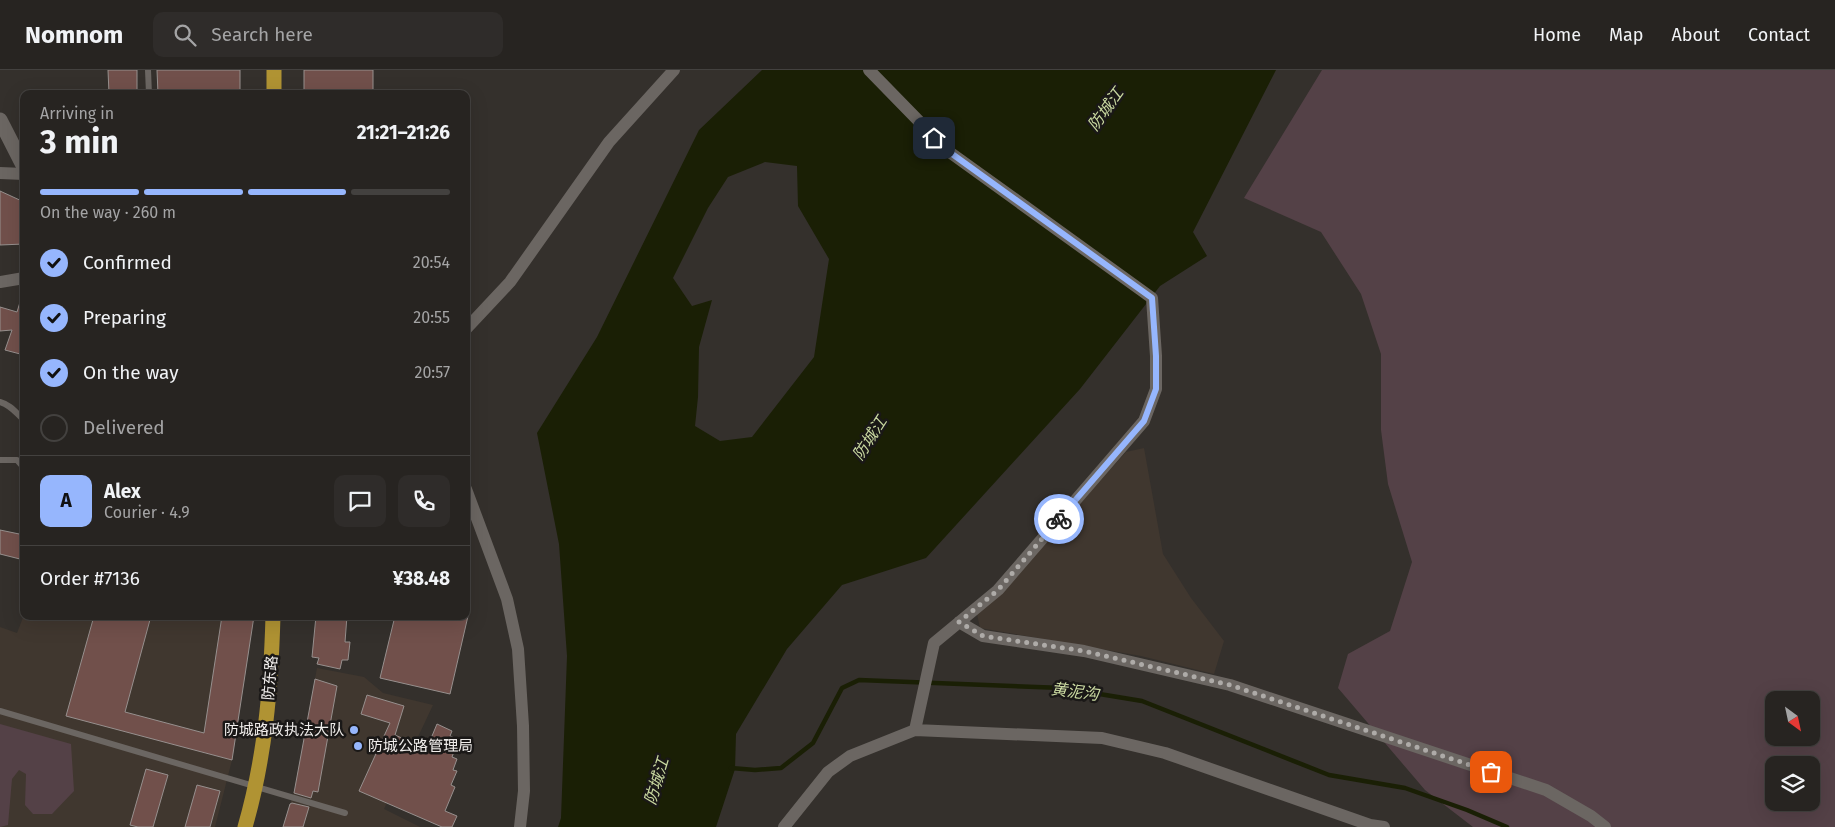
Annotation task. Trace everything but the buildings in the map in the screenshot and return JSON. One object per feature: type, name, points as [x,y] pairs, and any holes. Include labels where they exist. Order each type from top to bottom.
[{"type":"main road","points":[[274,70],[274,90]]},
{"type":"main road","name":"防东路","points":[[245,827],[256,788],[271,680],[273,620]]},
{"type":"street","points":[[470,324],[510,282],[609,142],[674,70]]},
{"type":"street","points":[[869,70],[948,151],[1152,298],[1156,348],[1156,389],[1144,421],[998,590],[934,643],[915,730]]},
{"type":"street","points":[[0,120],[20,159]]},
{"type":"street","points":[[0,173],[20,174]]},
{"type":"street","points":[[0,282],[20,279]]},
{"type":"street","points":[[470,500],[507,598],[518,649],[523,726],[524,791],[520,827]]},
{"type":"street","points":[[959,622],[983,636],[1084,651],[1230,685],[1546,790],[1591,816],[1604,827]]},
{"type":"street","points":[[784,827],[828,772],[850,756],[915,730],[1102,738],[1165,753],[1370,825],[1384,827]]},
{"type":"lane","points":[[148,70],[149,90]]},
{"type":"lane","points":[[0,402],[5,403],[20,416]]},
{"type":"lane","points":[[0,460],[16,460],[20,464]]},
{"type":"lane","points":[[0,711],[345,813]]},
{"type":"shaded area","points":[[1322,70],[1835,70],[1835,827],[1473,827],[1425,790],[1338,688],[1348,654],[1390,631],[1412,562],[1388,484],[1381,430],[1381,354],[1361,294],[1321,232],[1244,198]]},
{"type":"shaded area","points":[[1144,448],[1163,554],[1191,598],[1224,641],[1214,674],[1141,656],[980,628],[977,614],[998,595],[1126,452]]},
{"type":"shaded area","points":[[22,620],[221,620],[205,733],[200,752],[232,760],[215,827],[0,827],[0,627],[17,633]]},
{"type":"shaded area","name":"防城公路管理局","points":[[317,668],[364,677],[383,693],[433,705],[384,809],[420,827],[283,827],[295,788]]},
{"type":"shaded area","points":[[0,724],[71,744],[74,791],[52,814],[33,814],[25,805],[26,774],[19,770],[12,779],[8,825],[0,827]]},
{"type":"water","name":"防城江","points":[[762,70],[1276,70],[1193,232],[1207,256],[1160,286],[1080,389],[926,558],[842,585],[787,649],[736,734],[735,769],[716,827],[558,827],[561,818],[567,656],[559,544],[537,433],[597,337],[699,130]],"holes":[[[765,162],[797,166],[798,206],[829,259],[814,357],[752,437],[720,441],[695,426],[698,397],[699,347],[712,300],[692,306],[673,278],[708,208],[728,177]]]},
{"type":"waterway","name":"黄泥沟","points":[[731,768],[755,770],[781,768],[813,743],[842,688],[859,680],[1063,688],[1142,701],[1329,775],[1405,788],[1467,810],[1507,827]]},
{"type":"way so far","points":[[1059,519],[998,590],[959,622],[983,636],[1084,651],[1230,685],[1491,772]]},
{"type":"place","name":"防城路政执法大队","points":[[354,730]]},
{"type":"place","name":"防城公路管理局","points":[[358,746]]},
{"type":"route","points":[[934,138],[948,151],[1152,298],[1155,325],[1156,389],[1144,421],[1059,519]]}]
